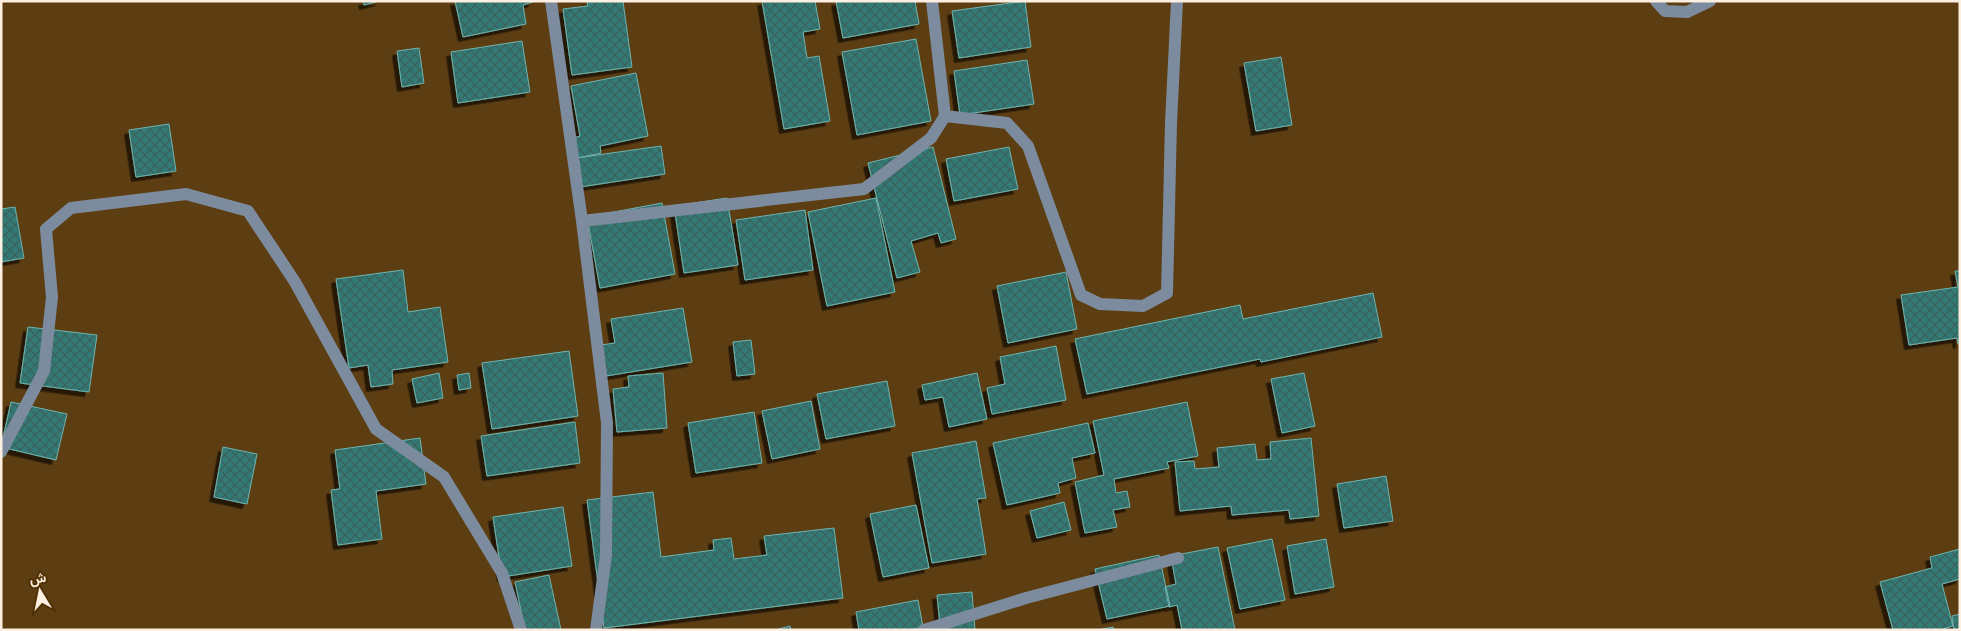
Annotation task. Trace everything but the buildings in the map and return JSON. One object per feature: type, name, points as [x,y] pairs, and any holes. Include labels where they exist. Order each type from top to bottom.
[{"type":"street","points":[[551,1],[582,221],[607,423],[606,555],[596,630]]},
{"type":"street","points":[[582,221],[864,189],[931,138],[945,116],[932,1]]},
{"type":"street","points":[[945,116],[1007,123],[1028,146],[1081,295],[1100,304],[1144,306],[1167,293],[1171,122],[1177,1]]},
{"type":"street","points":[[1656,1],[1665,11],[1687,12],[1710,1]]},
{"type":"street","points":[[1,452],[44,371],[52,297],[46,229],[70,208],[186,194],[248,211],[295,282],[376,430],[444,477],[502,573],[521,630]]},
{"type":"street","points":[[924,630],[1026,598],[1178,558]]}]
